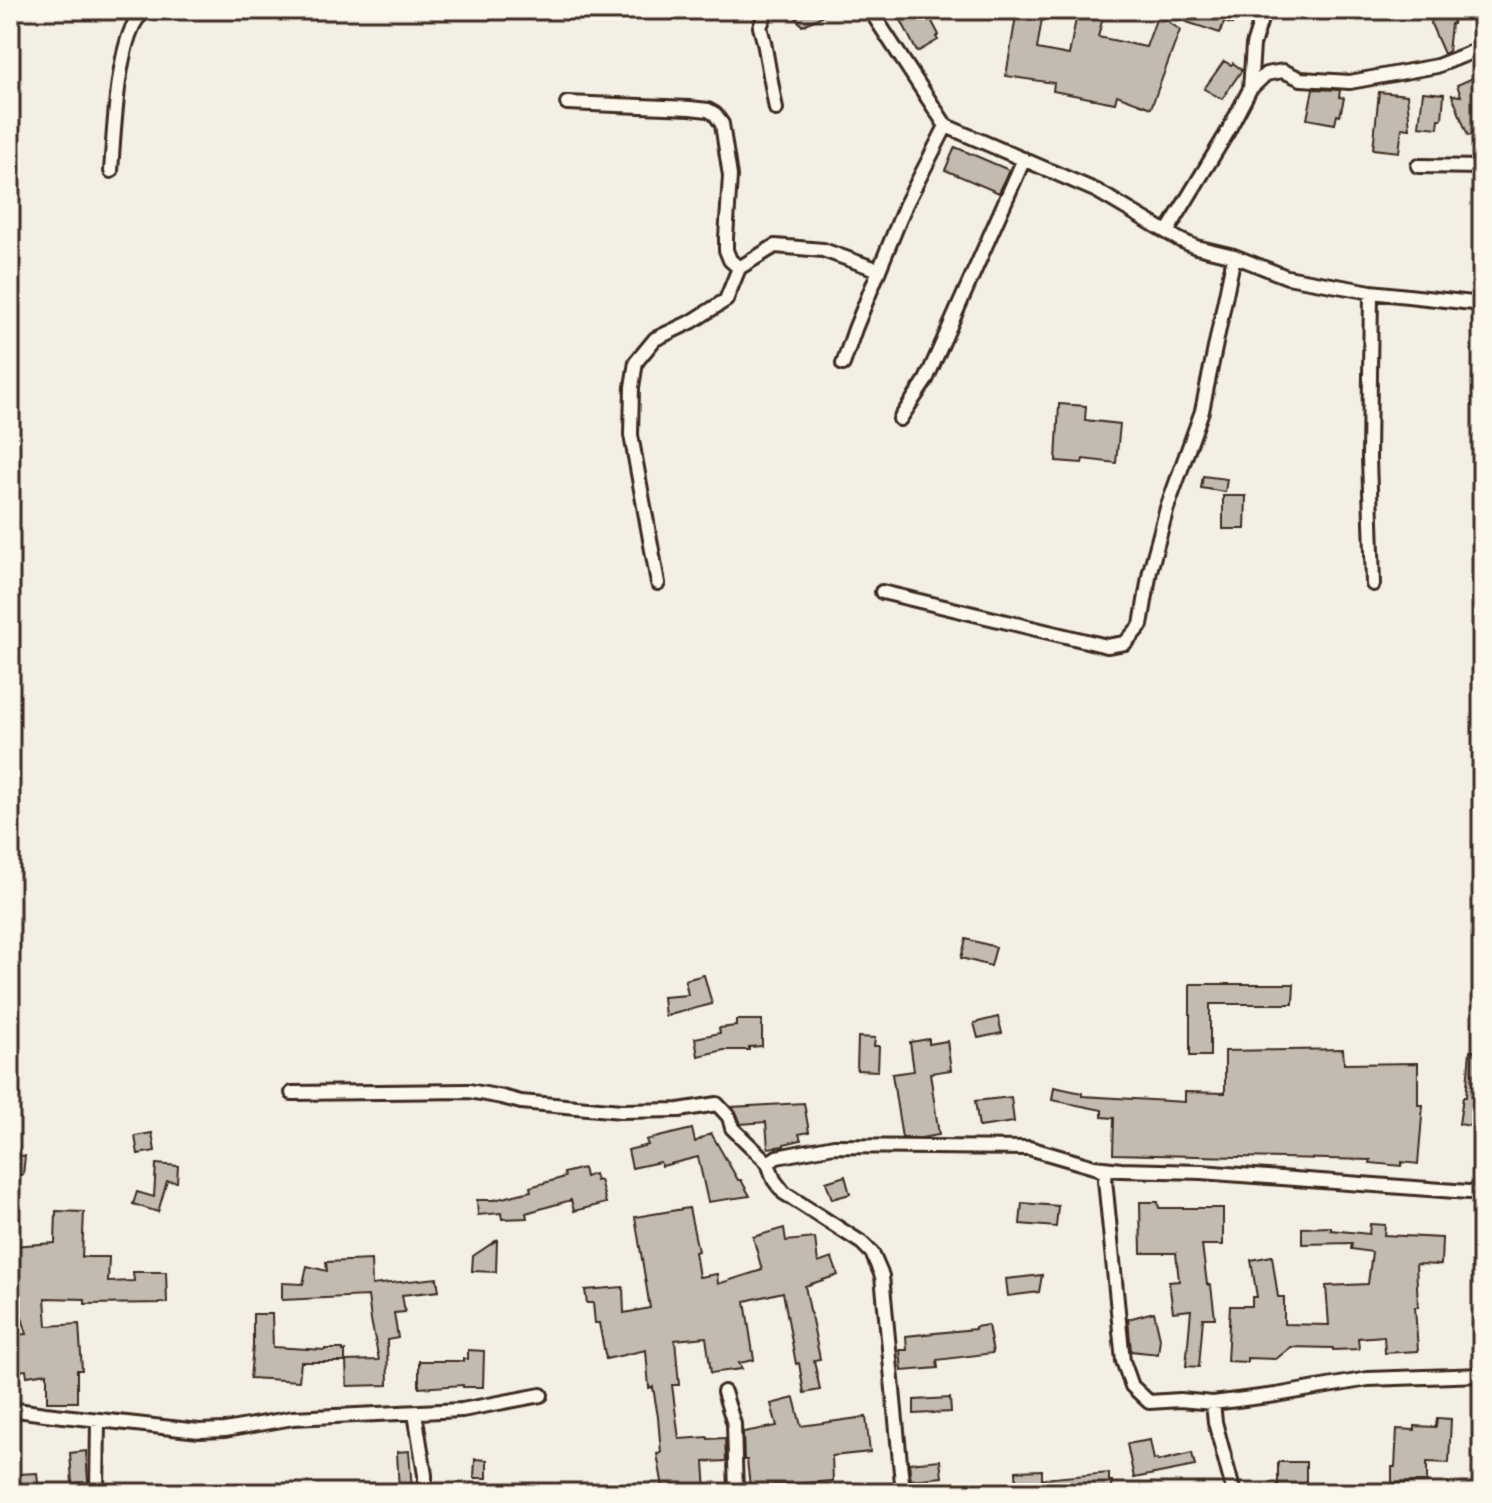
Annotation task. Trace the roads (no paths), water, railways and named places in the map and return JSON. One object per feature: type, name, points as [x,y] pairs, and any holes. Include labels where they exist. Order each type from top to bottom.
[{"type":"street","points":[[111,171],[127,41],[137,20],[146,10]]},
{"type":"street","points":[[763,10],[765,14],[760,27],[776,109]]},
{"type":"street","points":[[870,10],[946,126],[1097,191],[1196,247],[1234,256],[1287,277],[1371,292],[1482,304]]},
{"type":"street","points":[[1250,89],[1253,45],[1264,10]]},
{"type":"street","points":[[1167,232],[1250,89],[1266,74],[1283,71],[1301,79],[1350,82],[1437,66],[1482,48]]},
{"type":"street","points":[[567,103],[690,108],[715,114],[722,124],[730,176],[726,250],[730,260],[739,268]]},
{"type":"street","points":[[843,364],[906,204],[946,126]]},
{"type":"street","points":[[900,419],[926,380],[1024,159]]},
{"type":"street","points":[[1418,166],[1482,167]]},
{"type":"street","points":[[658,583],[631,435],[636,362],[655,339],[693,321],[726,300],[739,268],[775,246],[823,250],[879,270]]},
{"type":"street","points":[[882,592],[1107,646],[1125,643],[1141,625],[1150,571],[1167,508],[1202,411],[1234,256]]},
{"type":"street","points":[[1371,292],[1369,458],[1373,584]]},
{"type":"street","points":[[292,1093],[469,1091],[521,1102],[621,1111],[679,1110],[717,1104],[729,1117],[732,1128],[768,1163],[774,1180],[784,1193],[862,1243],[872,1253],[882,1276],[903,1493]]},
{"type":"street","points":[[768,1163],[777,1157],[834,1146],[1029,1148],[1094,1167],[1121,1170],[1216,1173],[1482,1193]]},
{"type":"street","points":[[1094,1167],[1106,1173],[1123,1361],[1132,1386],[1149,1402],[1180,1400],[1213,1403],[1368,1379],[1482,1375]]},
{"type":"street","points":[[724,1392],[734,1424],[736,1493]]},
{"type":"street","points":[[10,1409],[199,1431],[225,1430],[293,1418],[462,1410],[541,1395]]},
{"type":"street","points":[[1213,1403],[1234,1493]]},
{"type":"street","points":[[415,1413],[425,1493]]},
{"type":"street","points":[[97,1493],[98,1420]]}]
